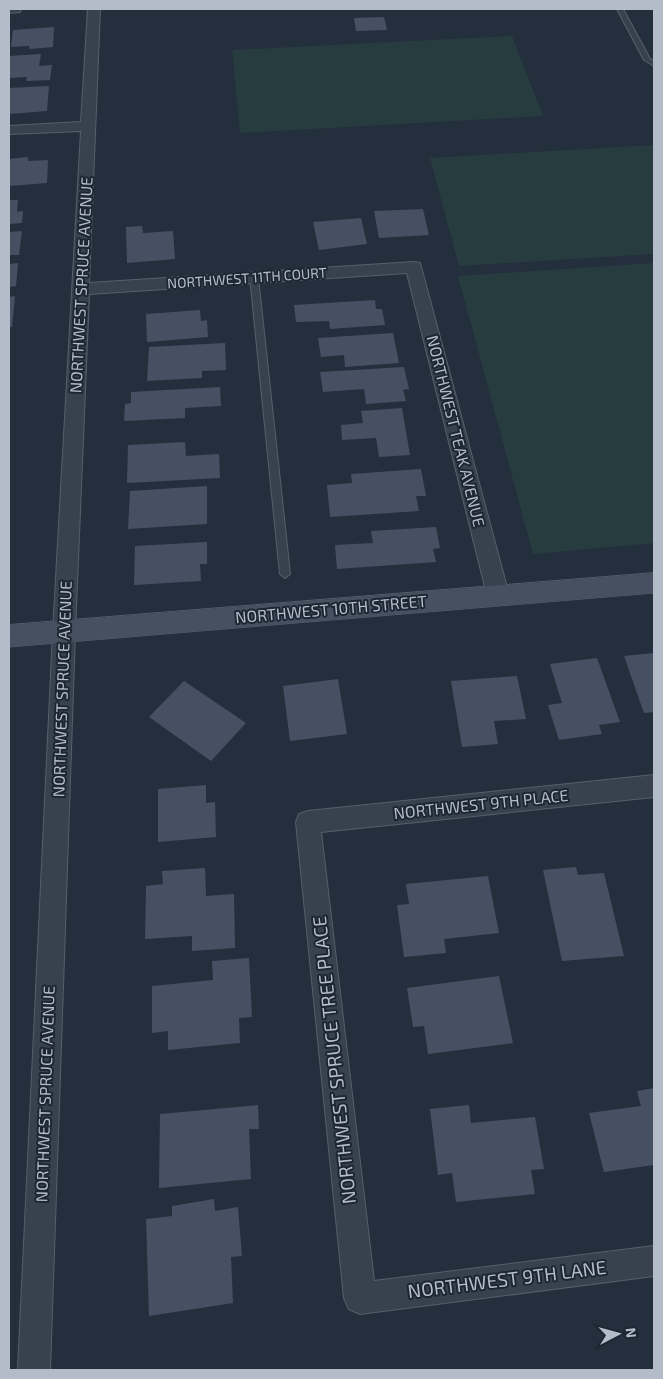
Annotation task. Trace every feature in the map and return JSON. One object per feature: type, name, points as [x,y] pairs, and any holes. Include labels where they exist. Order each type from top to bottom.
[{"type":"street","points":[[9,9],[15,9]]},
{"type":"street","name":"NORTHWEST SPRUCE AVENUE","points":[[34,1370],[64,632],[94,9]]},
{"type":"street","points":[[9,130],[88,126]]},
{"type":"street","name":"NORTHWEST 11TH COURT","points":[[80,288],[414,267]]},
{"type":"street","name":"NORTHWEST TEAK AVENUE","points":[[414,267],[498,595]]},
{"type":"street","name":"NORTHWEST 10TH STREET","points":[[9,636],[654,583]]},
{"type":"street","name":"NORTHWEST 9TH PLACE","points":[[308,822],[654,786]]},
{"type":"street","name":"NORTHWEST SPRUCE TREE PLACE","points":[[308,822],[360,1298]]},
{"type":"street","name":"NORTHWEST 9TH LANE","points":[[360,1298],[654,1261]]},
{"type":"lane","points":[[620,9],[648,60],[654,64]]},
{"type":"lane","points":[[254,277],[285,574]]},
{"type":"green space","points":[[512,36],[543,116],[240,133],[232,50]]},
{"type":"green space","points":[[654,145],[654,254],[459,266],[430,158]]},
{"type":"green space","points":[[654,263],[654,543],[533,554],[458,276]]},
{"type":"building","points":[[384,17],[387,30],[356,31],[354,18]]},
{"type":"building","points":[[54,27],[53,47],[29,49],[29,46],[11,47],[13,30]]},
{"type":"building","points":[[41,54],[39,66],[52,65],[50,80],[26,81],[27,77],[9,78],[9,56]]},
{"type":"building","points":[[49,86],[47,111],[9,114],[9,88]]},
{"type":"building","points":[[28,157],[28,161],[48,160],[47,183],[9,186],[9,159]]},
{"type":"building","points":[[9,200],[18,200],[17,212],[23,211],[22,223],[9,224]]},
{"type":"building","points":[[423,209],[429,235],[379,238],[374,211]]},
{"type":"building","points":[[361,218],[367,244],[319,250],[313,222]]},
{"type":"building","points":[[142,226],[143,233],[173,231],[175,259],[127,263],[126,227]]},
{"type":"building","points":[[22,231],[19,255],[9,255],[9,232]]},
{"type":"building","points":[[18,263],[16,286],[9,287],[9,264]]},
{"type":"building","points":[[15,296],[12,327],[9,327],[9,297]]},
{"type":"building","points":[[375,300],[376,309],[382,309],[385,325],[330,329],[329,321],[296,322],[294,305]]},
{"type":"building","points":[[200,310],[201,321],[207,320],[208,337],[147,342],[146,314]]},
{"type":"building","points":[[393,333],[399,363],[345,367],[344,355],[321,357],[318,338]]},
{"type":"building","points":[[225,343],[226,370],[202,371],[202,378],[147,381],[149,347]]},
{"type":"building","points":[[404,367],[409,389],[403,390],[406,401],[366,404],[364,389],[323,392],[320,372]]},
{"type":"building","points":[[220,387],[221,406],[185,408],[185,418],[124,421],[125,404],[131,403],[131,392]]},
{"type":"building","points":[[402,408],[410,455],[379,457],[376,438],[342,440],[341,425],[363,423],[361,411]]},
{"type":"building","points":[[185,442],[186,456],[219,454],[220,478],[127,483],[128,445]]},
{"type":"building","points":[[421,469],[426,496],[416,496],[419,511],[330,517],[327,485],[352,483],[351,474]]},
{"type":"building","points":[[207,486],[207,524],[128,529],[130,491]]},
{"type":"building","points":[[436,527],[440,548],[433,549],[436,562],[337,569],[335,545],[373,543],[371,531]]},
{"type":"building","points":[[207,542],[207,564],[200,564],[201,581],[134,585],[135,546]]},
{"type":"building","points":[[654,653],[654,712],[644,713],[624,656]]},
{"type":"building","points":[[597,658],[620,722],[599,725],[602,734],[559,740],[548,705],[562,703],[550,664]]},
{"type":"building","points":[[517,676],[526,719],[494,721],[498,744],[462,747],[451,681]]},
{"type":"building","points":[[338,679],[347,734],[290,741],[283,686]]},
{"type":"building","points":[[184,681],[246,723],[211,761],[149,717]]},
{"type":"building","points":[[206,785],[206,803],[215,802],[216,837],[158,842],[158,789]]},
{"type":"building","points":[[576,867],[578,875],[604,873],[624,956],[562,961],[543,870]]},
{"type":"building","points":[[205,868],[206,896],[234,894],[235,948],[192,951],[192,936],[145,939],[146,886],[163,884],[162,871]]},
{"type":"building","points":[[488,876],[499,933],[444,939],[446,953],[404,957],[397,905],[409,904],[406,884]]},
{"type":"building","points":[[249,958],[252,1017],[239,1018],[240,1043],[168,1050],[168,1031],[152,1033],[152,986],[213,980],[212,961]]},
{"type":"building","points":[[499,976],[513,1043],[428,1054],[424,1026],[413,1027],[407,988]]},
{"type":"building","points":[[654,1088],[654,1165],[604,1172],[589,1113],[641,1106],[637,1091]]},
{"type":"building","points":[[258,1105],[259,1129],[249,1129],[251,1179],[159,1188],[160,1114]]},
{"type":"building","points":[[469,1105],[471,1123],[535,1117],[544,1169],[531,1170],[535,1194],[456,1202],[452,1173],[438,1175],[430,1109]]},
{"type":"building","points":[[214,1199],[215,1211],[238,1207],[242,1256],[231,1257],[233,1303],[149,1316],[146,1219],[172,1216],[172,1206]]}]
